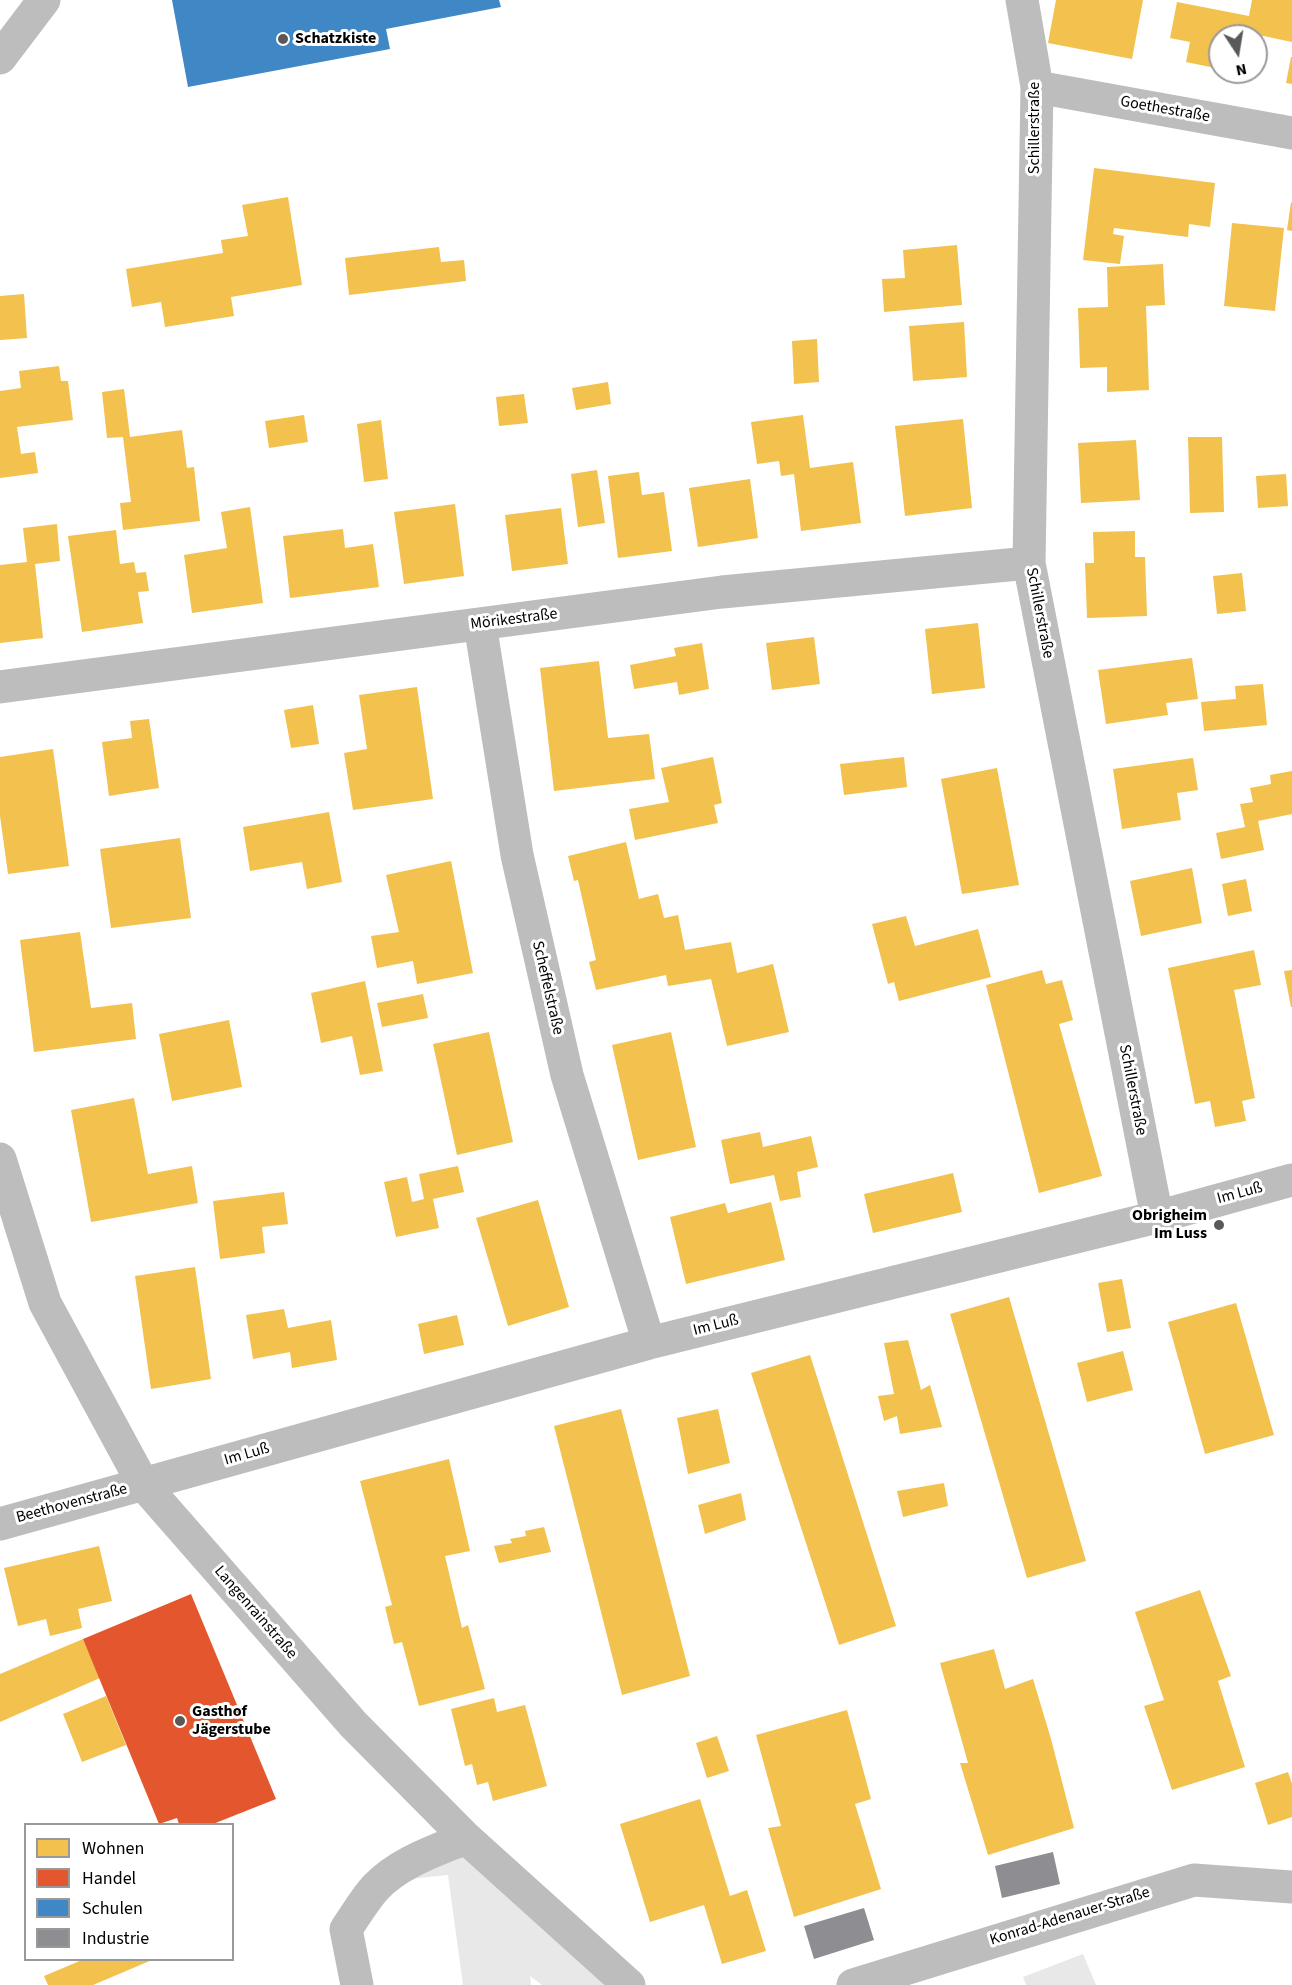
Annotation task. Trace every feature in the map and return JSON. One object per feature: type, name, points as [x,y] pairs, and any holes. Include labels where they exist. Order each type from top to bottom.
[{"type":"street","points":[[0,58],[44,0]]},
{"type":"street","name":"Schillerstraße","points":[[1022,0],[1037,87],[1029,562],[1157,1217]]},
{"type":"street","name":"Goethestraße","points":[[1037,87],[1292,133]]},
{"type":"street","name":"Mörikestraße","points":[[0,687],[722,592],[1029,562]]},
{"type":"street","name":"Scheffelstraße","points":[[480,624],[517,855],[567,1075],[649,1343]]},
{"type":"street","name":"Langenrainstraße","points":[[0,1159],[45,1303],[143,1484],[353,1724],[466,1838],[629,1985]]},
{"type":"street","name":"Im Luß","points":[[143,1484],[649,1343],[1157,1217],[1292,1180]]},
{"type":"street","name":"Beethovenstraße","points":[[0,1524],[143,1484]]},
{"type":"street","points":[[357,1985],[346,1929],[361,1906],[377,1886],[408,1863],[466,1838]]},
{"type":"street","name":"Konrad-Adenauer-Straße","points":[[853,1985],[1194,1880],[1292,1887]]},
{"type":"shaded area","points":[[466,1838],[629,1985],[542,1985],[530,1976],[531,1985],[463,1985],[448,1875],[409,1879],[346,1929],[377,1886]]},
{"type":"shaded area","points":[[1083,1954],[1096,1985],[1026,1985],[1023,1977]]},
{"type":"building: Wohnen","points":[[1056,0],[1143,0],[1132,59],[1048,43]]},
{"type":"building: Wohnen","points":[[1252,0],[1292,0],[1292,42],[1268,37],[1268,24],[1208,24],[1208,67],[1186,62],[1190,42],[1170,38],[1177,2],[1249,16]]},
{"type":"building: Wohnen","points":[[1292,57],[1292,84],[1286,83]]},
{"type":"building: Wohnen","points":[[1094,168],[1215,183],[1210,227],[1189,224],[1188,237],[1114,228],[1113,234],[1124,236],[1120,264],[1083,260]]},
{"type":"building: Wohnen","points":[[288,197],[302,285],[231,297],[234,316],[165,327],[161,302],[132,307],[126,269],[223,253],[221,240],[248,236],[242,205]]},
{"type":"building: Wohnen","points":[[1292,203],[1292,231],[1287,230]]},
{"type":"building: Wohnen","points":[[1232,223],[1284,228],[1275,311],[1224,306]]},
{"type":"building: Wohnen","points":[[957,245],[962,305],[884,312],[882,279],[905,278],[903,250]]},
{"type":"building: Wohnen","points":[[439,247],[441,262],[464,260],[466,281],[349,295],[345,258]]},
{"type":"building: Wohnen","points":[[1163,264],[1165,305],[1146,306],[1149,390],[1107,392],[1107,367],[1080,368],[1078,308],[1108,307],[1107,267]]},
{"type":"building: Wohnen","points":[[24,294],[27,338],[0,340],[0,296]]},
{"type":"building: Wohnen","points":[[964,322],[967,377],[913,381],[909,326]]},
{"type":"building: Wohnen","points":[[817,339],[819,382],[794,384],[792,341]]},
{"type":"building: Wohnen","points":[[59,366],[61,381],[68,381],[73,420],[17,427],[21,454],[35,452],[38,473],[0,478],[0,391],[21,388],[19,371]]},
{"type":"building: Wohnen","points":[[608,382],[611,404],[576,410],[572,388]]},
{"type":"building: Wohnen","points":[[124,389],[130,437],[182,430],[187,468],[194,467],[200,521],[123,530],[120,503],[131,502],[123,437],[107,438],[102,392]]},
{"type":"building: Wohnen","points":[[524,394],[528,423],[499,426],[496,397]]},
{"type":"building: Wohnen","points":[[304,415],[308,442],[269,448],[265,421]]},
{"type":"building: Wohnen","points":[[803,415],[810,468],[853,462],[861,523],[801,531],[794,474],[781,476],[779,461],[757,464],[751,422]]},
{"type":"building: Wohnen","points":[[963,419],[972,508],[905,516],[895,426]]},
{"type":"building: Wohnen","points":[[381,420],[388,479],[364,482],[357,424]]},
{"type":"building: Wohnen","points":[[1188,437],[1222,437],[1224,512],[1190,513]]},
{"type":"building: Wohnen","points":[[1136,440],[1140,500],[1081,503],[1078,443]]},
{"type":"building: Wohnen","points":[[597,470],[605,523],[578,527],[571,474]]},
{"type":"building: Wohnen","points":[[639,472],[642,495],[664,492],[672,551],[618,558],[608,476]]},
{"type":"building: Wohnen","points":[[1286,474],[1288,506],[1258,508],[1256,476]]},
{"type":"building: Wohnen","points":[[750,479],[758,538],[698,547],[689,488]]},
{"type":"building: Wohnen","points":[[455,504],[464,576],[404,584],[394,512]]},
{"type":"building: Wohnen","points":[[250,507],[263,603],[192,613],[184,555],[227,548],[221,512]]},
{"type":"building: Wohnen","points":[[561,508],[568,564],[512,571],[505,515]]},
{"type":"building: Wohnen","points":[[57,524],[60,561],[35,564],[43,638],[0,643],[0,565],[27,562],[23,528]]},
{"type":"building: Wohnen","points":[[343,529],[345,548],[373,544],[379,587],[290,598],[283,536]]},
{"type":"building: Wohnen","points":[[116,530],[120,564],[134,562],[136,573],[146,572],[149,591],[138,592],[143,623],[82,632],[68,536]]},
{"type":"building: Wohnen","points":[[1135,531],[1135,557],[1145,557],[1147,616],[1087,618],[1085,563],[1094,563],[1093,532]]},
{"type":"building: Wohnen","points":[[1242,573],[1246,611],[1217,614],[1213,576]]},
{"type":"building: Wohnen","points":[[978,623],[985,688],[932,694],[925,629]]},
{"type":"building: Wohnen","points":[[814,637],[820,684],[772,690],[766,643]]},
{"type":"building: Wohnen","points":[[702,643],[709,689],[679,695],[677,682],[634,689],[630,665],[676,656],[674,648]]},
{"type":"building: Wohnen","points":[[1192,658],[1198,699],[1166,703],[1168,715],[1106,724],[1098,670]]},
{"type":"building: Wohnen","points":[[599,661],[608,738],[649,734],[655,779],[554,791],[540,668]]},
{"type":"building: Wohnen","points":[[1263,684],[1267,725],[1204,731],[1201,702],[1236,699],[1235,686]]},
{"type":"building: Wohnen","points":[[417,687],[433,799],[353,810],[344,753],[367,749],[359,695]]},
{"type":"building: Wohnen","points":[[313,705],[319,744],[291,748],[284,710]]},
{"type":"building: Wohnen","points":[[149,719],[159,788],[109,796],[102,742],[132,738],[130,721]]},
{"type":"building: Wohnen","points":[[53,749],[69,866],[8,874],[0,816],[0,757]]},
{"type":"building: Wohnen","points":[[713,757],[722,803],[714,805],[718,823],[635,840],[629,809],[669,802],[661,768]]},
{"type":"building: Wohnen","points":[[904,757],[907,787],[844,795],[840,764]]},
{"type":"building: Wohnen","points":[[1193,758],[1198,790],[1177,793],[1181,820],[1122,829],[1113,769]]},
{"type":"building: Wohnen","points":[[997,768],[1019,885],[962,894],[941,779]]},
{"type":"building: Wohnen","points":[[1292,771],[1292,814],[1258,821],[1264,850],[1221,859],[1216,833],[1245,827],[1240,804],[1253,802],[1250,788],[1271,784],[1270,775]]},
{"type":"building: Wohnen","points":[[329,812],[342,882],[307,889],[302,862],[250,871],[243,827]]},
{"type":"building: Wohnen","points":[[180,838],[191,918],[111,928],[100,849]]},
{"type":"building: Wohnen","points":[[626,842],[639,899],[658,894],[664,918],[678,915],[685,950],[731,942],[737,973],[773,964],[789,1032],[727,1046],[711,979],[668,986],[666,975],[596,990],[589,962],[596,960],[578,880],[574,881],[568,856]]},
{"type":"building: Wohnen","points":[[451,861],[473,973],[417,984],[413,961],[377,968],[371,936],[399,932],[386,875]]},
{"type":"building: Wohnen","points":[[1192,868],[1202,923],[1141,936],[1130,881]]},
{"type":"building: Wohnen","points":[[1246,879],[1252,911],[1228,916],[1222,884]]},
{"type":"building: Wohnen","points":[[906,916],[915,946],[978,929],[991,977],[899,1001],[894,982],[888,984],[872,924]]},
{"type":"building: Wohnen","points":[[80,932],[91,1008],[132,1003],[136,1039],[34,1052],[20,940]]},
{"type":"building: Wohnen","points":[[1254,950],[1261,985],[1234,990],[1255,1098],[1242,1101],[1246,1121],[1215,1127],[1210,1101],[1195,1104],[1168,968]]},
{"type":"building: Wohnen","points":[[1042,970],[1046,984],[1062,980],[1073,1020],[1059,1024],[1102,1176],[1039,1193],[986,985]]},
{"type":"building: Wohnen","points":[[1292,970],[1292,1007],[1291,1007],[1284,971]]},
{"type":"building: Wohnen","points":[[365,981],[383,1071],[360,1075],[352,1036],[321,1043],[311,993]]},
{"type":"building: Wohnen","points":[[423,994],[428,1018],[382,1027],[377,1003]]},
{"type":"building: Wohnen","points":[[229,1020],[242,1087],[172,1101],[159,1034]]},
{"type":"building: Wohnen","points":[[489,1032],[513,1142],[457,1155],[433,1044]]},
{"type":"building: Wohnen","points":[[671,1032],[696,1147],[638,1160],[612,1045]]},
{"type":"building: Wohnen","points":[[134,1098],[148,1174],[192,1166],[198,1203],[91,1222],[71,1110]]},
{"type":"building: Wohnen","points":[[760,1132],[763,1147],[811,1136],[818,1167],[797,1172],[801,1197],[780,1201],[774,1175],[730,1184],[721,1140]]},
{"type":"building: Wohnen","points":[[458,1166],[464,1192],[433,1199],[439,1228],[396,1237],[384,1182],[407,1177],[412,1202],[424,1199],[419,1174]]},
{"type":"building: Wohnen","points":[[953,1173],[962,1212],[873,1233],[864,1194]]},
{"type":"building: Wohnen","points":[[284,1192],[288,1224],[262,1227],[265,1253],[220,1259],[213,1201]]},
{"type":"building: Wohnen","points":[[538,1200],[569,1307],[508,1326],[476,1218]]},
{"type":"building: Wohnen","points":[[771,1202],[785,1260],[686,1284],[670,1217],[725,1203],[728,1213]]},
{"type":"building: Wohnen","points":[[195,1267],[211,1379],[151,1389],[135,1276]]},
{"type":"building: Wohnen","points":[[1122,1279],[1131,1328],[1107,1332],[1098,1283]]},
{"type":"building: Wohnen","points":[[1009,1297],[1086,1561],[1027,1578],[950,1314]]},
{"type":"building: Wohnen","points":[[1236,1303],[1274,1435],[1205,1454],[1168,1322]]},
{"type":"building: Wohnen","points":[[284,1309],[288,1328],[331,1320],[337,1360],[292,1368],[290,1352],[253,1359],[246,1315]]},
{"type":"building: Wohnen","points":[[457,1315],[464,1345],[424,1354],[418,1324]]},
{"type":"building: Wohnen","points":[[908,1340],[921,1390],[930,1385],[942,1427],[900,1434],[897,1416],[884,1421],[878,1396],[894,1394],[884,1343]]},
{"type":"building: Wohnen","points":[[1123,1351],[1133,1390],[1087,1402],[1077,1363]]},
{"type":"building: Wohnen","points":[[810,1355],[896,1626],[839,1645],[751,1373]]},
{"type":"building: Wohnen","points":[[621,1409],[690,1676],[622,1695],[554,1426]]},
{"type":"building: Wohnen","points":[[718,1409],[730,1463],[688,1474],[677,1418]]},
{"type":"building: Wohnen","points":[[449,1459],[470,1551],[445,1556],[462,1628],[468,1625],[485,1689],[419,1706],[402,1642],[394,1644],[385,1607],[392,1605],[360,1481]]},
{"type":"building: Wohnen","points":[[944,1483],[948,1506],[903,1517],[897,1491]]},
{"type":"building: Wohnen","points":[[741,1493],[746,1520],[705,1534],[698,1505]]},
{"type":"building: Wohnen","points":[[544,1527],[551,1552],[499,1563],[494,1546],[512,1543],[510,1539],[526,1536],[525,1531]]},
{"type":"building: Wohnen","points":[[99,1546],[112,1601],[78,1609],[82,1628],[50,1636],[46,1619],[18,1626],[4,1568]]},
{"type":"building: Wohnen","points":[[1200,1590],[1231,1676],[1218,1681],[1245,1767],[1172,1790],[1144,1706],[1164,1700],[1135,1612]]},
{"type":"building: Wohnen","points":[[83,1639],[100,1678],[0,1722],[0,1674]]},
{"type":"building: Wohnen","points":[[994,1649],[1005,1689],[1033,1679],[1074,1828],[988,1855],[960,1763],[968,1763],[940,1663]]},
{"type":"building: Wohnen","points":[[106,1696],[126,1745],[82,1762],[63,1714]]},
{"type":"building: Wohnen","points":[[494,1698],[497,1712],[525,1705],[547,1786],[493,1801],[488,1782],[477,1785],[472,1764],[465,1766],[451,1709]]},
{"type":"building: Wohnen","points":[[847,1710],[871,1799],[855,1804],[881,1889],[794,1917],[768,1828],[781,1826],[756,1735]]},
{"type":"building: Wohnen","points":[[717,1736],[729,1771],[707,1778],[696,1743]]},
{"type":"building: Wohnen","points":[[1288,1772],[1292,1784],[1292,1817],[1268,1825],[1255,1783]]},
{"type":"building: Wohnen","points":[[700,1799],[730,1896],[747,1890],[766,1951],[722,1964],[704,1905],[650,1922],[620,1824]]},
{"type":"building: Wohnen","points":[[80,1961],[150,1961],[93,1985],[48,1985],[44,1976]]},
{"type":"building: Handel","name":"Gasthof Jägerstube","points":[[191,1594],[276,1799],[216,1823],[179,1823],[177,1818],[159,1823],[83,1639]]},
{"type":"building: Schulen","name":"Schatzkiste","points":[[172,0],[499,0],[501,7],[386,29],[390,49],[188,87]]},
{"type":"building: Industrie","points":[[1053,1852],[1060,1884],[1002,1898],[995,1866]]},
{"type":"building: Industrie","points":[[864,1908],[874,1940],[814,1959],[804,1926]]},
{"type":"place","name":"Schatzkiste","points":[[283,39]]},
{"type":"place","name":"Obrigheim Im Luss","points":[[1219,1225]]},
{"type":"place","name":"Gasthof Jägerstube","points":[[180,1721]]}]
